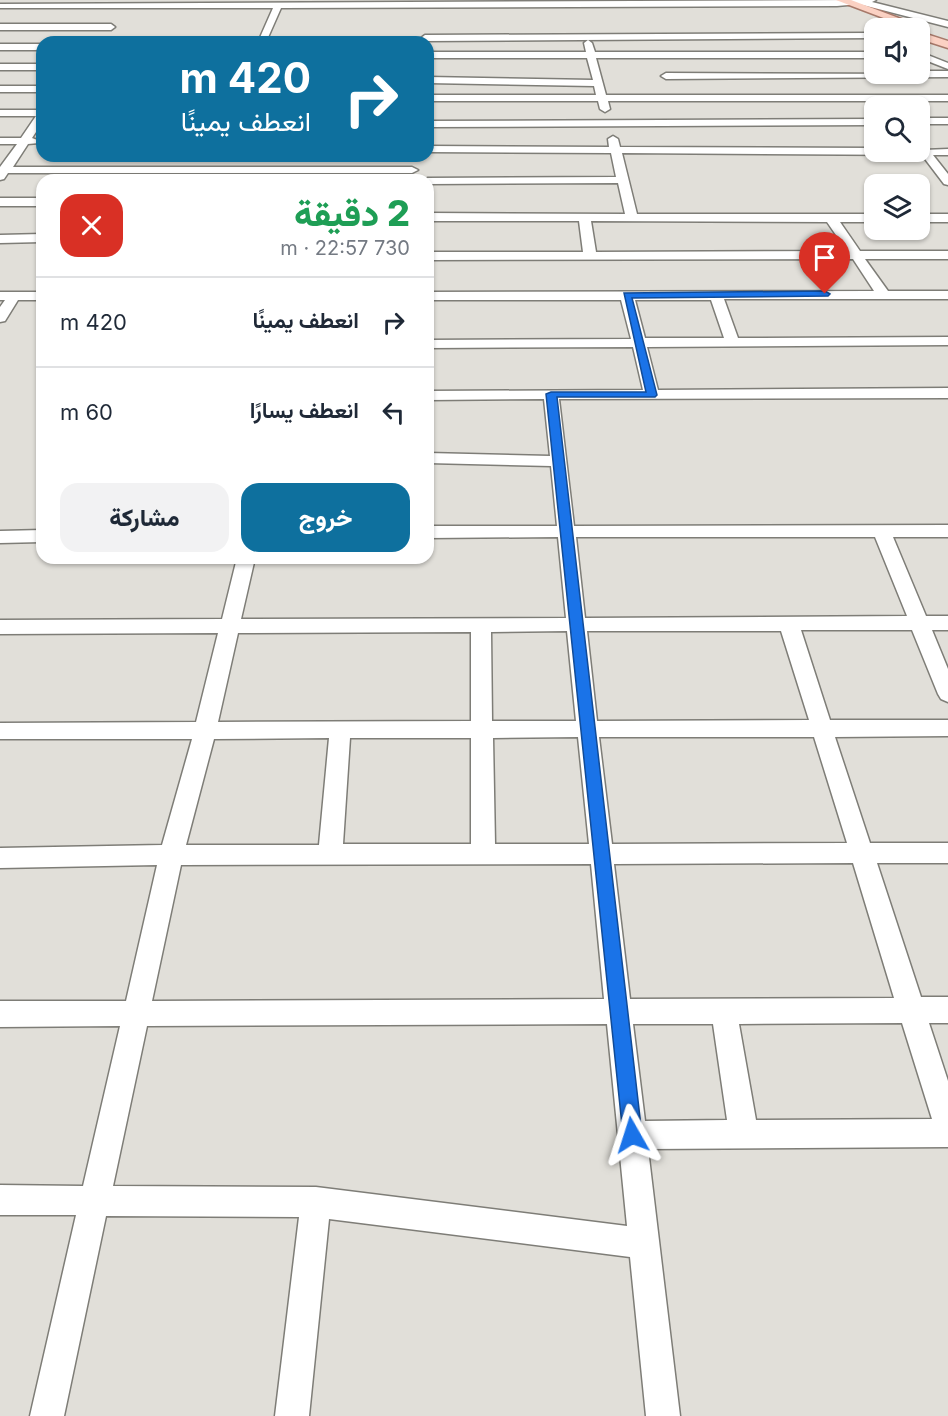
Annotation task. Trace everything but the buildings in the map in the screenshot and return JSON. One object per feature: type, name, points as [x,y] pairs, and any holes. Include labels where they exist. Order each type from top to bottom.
[{"type":"main road","points":[[843,2],[880,18]]},
{"type":"main road","points":[[843,2],[890,18]]},
{"type":"main road","points":[[930,32],[948,39]]},
{"type":"main road","points":[[930,38],[948,45]]},
{"type":"street","points":[[777,0],[818,16]]},
{"type":"street","points":[[0,27],[117,20],[172,3],[428,5],[465,2],[578,5],[786,4],[872,0]]},
{"type":"street","points":[[843,2],[948,24]]},
{"type":"street","points":[[0,6],[80,3],[117,20]]},
{"type":"street","points":[[745,4],[749,15]]},
{"type":"street","points":[[265,36],[278,5]]},
{"type":"street","points":[[427,18],[428,5]]},
{"type":"street","points":[[578,5],[632,218]]},
{"type":"street","points":[[753,26],[768,56],[826,142]]},
{"type":"street","points":[[425,36],[584,27],[757,36],[864,37]]},
{"type":"street","points":[[849,28],[864,34]]},
{"type":"street","points":[[0,47],[36,47]]},
{"type":"street","points":[[434,55],[864,55]]},
{"type":"street","points":[[657,55],[675,98]]},
{"type":"street","points":[[930,59],[948,66]]},
{"type":"street","points":[[0,67],[36,67]]},
{"type":"street","points":[[434,124],[609,123],[799,99],[948,75]]},
{"type":"street","points":[[666,76],[799,99],[864,119]]},
{"type":"street","points":[[434,81],[598,82]]},
{"type":"street","points":[[0,89],[36,89]]},
{"type":"street","points":[[434,98],[948,98]]},
{"type":"street","points":[[0,113],[36,114]]},
{"type":"street","points":[[930,121],[948,121]]},
{"type":"street","points":[[2,173],[36,124]]},
{"type":"street","points":[[0,141],[36,141]]},
{"type":"street","points":[[434,149],[616,151],[826,142],[864,146]]},
{"type":"street","points":[[930,152],[948,152]]},
{"type":"street","points":[[930,160],[948,182]]},
{"type":"street","points":[[158,170],[161,162]]},
{"type":"street","points":[[2,173],[158,170],[198,174]]},
{"type":"street","points":[[434,181],[623,180]]},
{"type":"street","points":[[0,202],[36,202]]},
{"type":"street","points":[[434,217],[864,218]]},
{"type":"street","points":[[585,218],[590,256]]},
{"type":"street","points":[[831,218],[883,294]]},
{"type":"street","points":[[930,218],[948,218]]},
{"type":"street","points":[[0,239],[36,238]]},
{"type":"street","points":[[434,256],[948,255]]},
{"type":"street","points":[[627,295],[652,395]]},
{"type":"street","points":[[716,295],[732,341]]},
{"type":"street","points":[[434,296],[948,295]]},
{"type":"street","points":[[0,318],[7,296],[36,296]]},
{"type":"street","points":[[434,344],[948,341]]},
{"type":"street","points":[[434,395],[948,393]]},
{"type":"street","points":[[551,394],[663,1416]]},
{"type":"street","points":[[434,458],[559,461]]},
{"type":"street","points":[[882,531],[948,694]]},
{"type":"street","points":[[434,532],[948,531]]},
{"type":"street","points":[[0,537],[36,536]]},
{"type":"street","points":[[47,1416],[171,855],[205,731],[245,564]]},
{"type":"street","points":[[0,627],[948,623]]},
{"type":"street","points":[[789,624],[948,1125]]},
{"type":"street","points":[[482,625],[483,854]]},
{"type":"street","points":[[0,731],[948,728]]},
{"type":"street","points":[[330,855],[340,730]]},
{"type":"street","points":[[0,858],[171,855],[948,853]]},
{"type":"street","points":[[0,1014],[948,1010]]},
{"type":"street","points":[[724,1011],[744,1134]]},
{"type":"street","points":[[632,1135],[948,1133]]},
{"type":"street","points":[[0,1200],[316,1202],[644,1243]]},
{"type":"street","points":[[292,1416],[316,1202]]},
{"type":"route","points":[[632,1135],[551,394],[652,395],[627,295],[825,294]]}]
